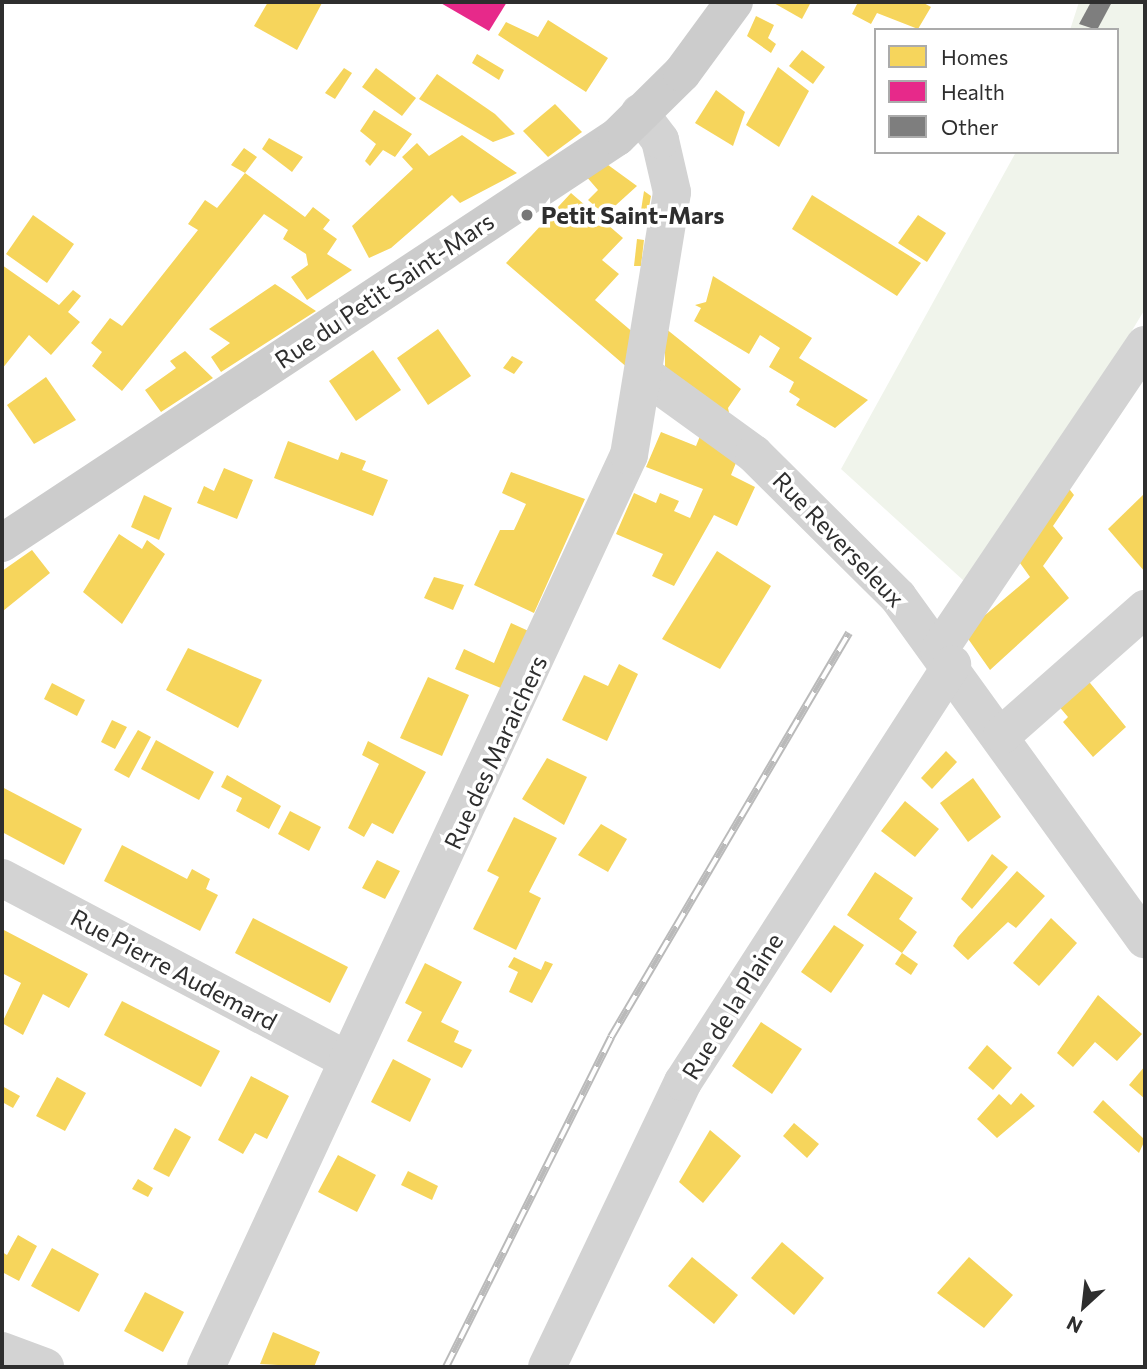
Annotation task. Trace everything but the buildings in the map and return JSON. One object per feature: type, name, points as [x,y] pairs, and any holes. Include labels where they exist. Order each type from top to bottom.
[{"type":"street","name":"Rue du Petit Saint-Mars","points":[[2,543],[617,138],[682,73],[734,2]]},
{"type":"street","name":"Rue des Maraichers","points":[[206,1367],[345,1059],[613,496],[639,417],[672,192],[660,140],[640,113]]},
{"type":"street","name":"Rue de la Plaine","points":[[547,1367],[683,1082],[945,657],[1145,345]]},
{"type":"street","name":"Rue Reverseleux","points":[[645,375],[754,454],[845,540],[945,657],[1145,939]]},
{"type":"street","points":[[1002,735],[1145,609]]},
{"type":"street","name":"Rue Pierre Audemard","points":[[2,878],[345,1059]]},
{"type":"street","points":[[2,1351],[45,1367]]},
{"type":"shaded area","points":[[1079,2],[1145,2],[1145,309],[975,591],[841,469],[1015,154],[1119,154],[1119,28],[1071,28]]},
{"type":"railway","points":[[446,1367],[611,1037],[849,633]]},
{"type":"place","name":"Petit Saint-Mars","points":[[527,215]]}]
